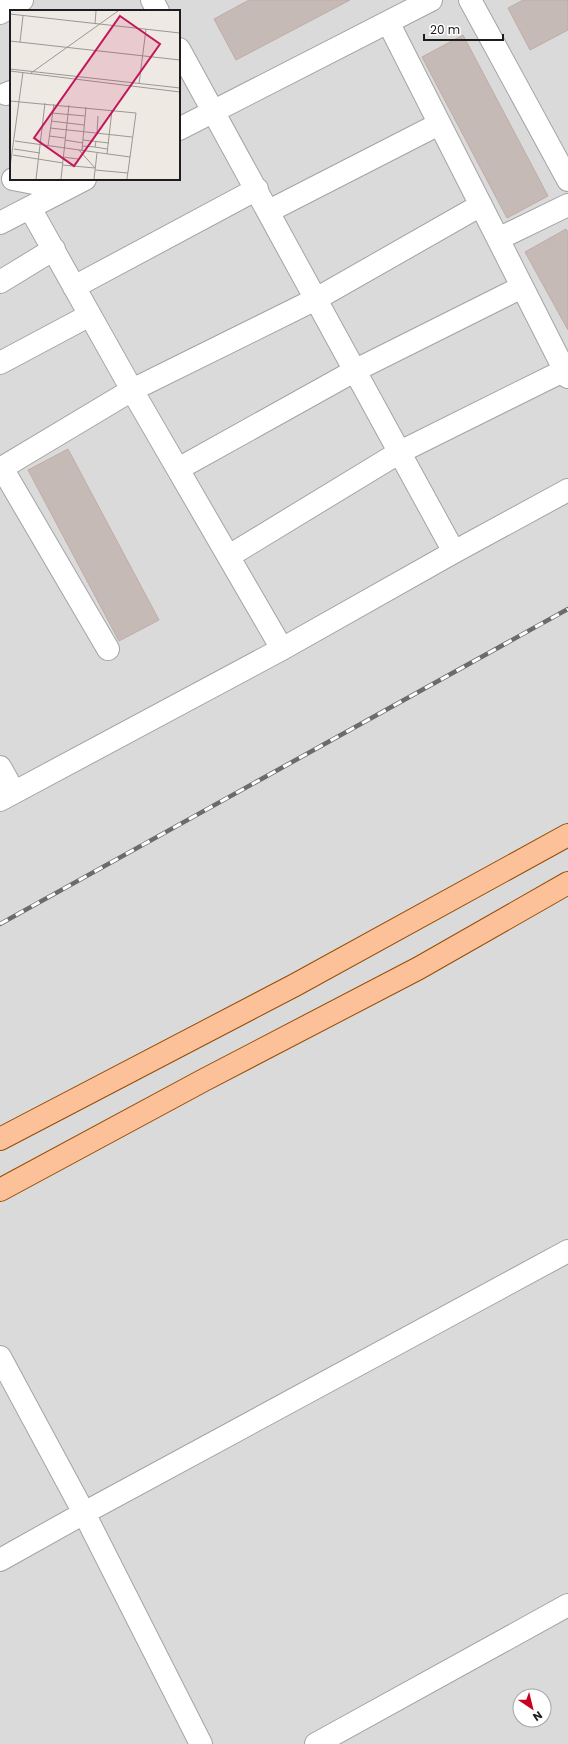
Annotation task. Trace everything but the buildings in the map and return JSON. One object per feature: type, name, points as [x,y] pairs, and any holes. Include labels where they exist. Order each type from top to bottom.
[{"type":"main road","points":[[0,1139],[295,985],[568,835]]},
{"type":"main road","points":[[0,1190],[204,1080],[419,968],[568,882]]},
{"type":"street","points":[[0,13],[22,0]]},
{"type":"street","points":[[152,0],[157,10]]},
{"type":"street","points":[[180,128],[430,0]]},
{"type":"street","points":[[470,0],[568,180]]},
{"type":"street","points":[[229,556],[400,452],[566,374],[388,22]]},
{"type":"street","points":[[180,52],[257,189],[454,552]]},
{"type":"street","points":[[269,211],[439,124]]},
{"type":"street","points":[[0,176],[10,178]]},
{"type":"street","points":[[17,180],[65,190]]},
{"type":"street","points":[[0,223],[83,180]]},
{"type":"street","points":[[74,287],[257,189]]},
{"type":"street","points":[[108,649],[1,468],[132,390],[316,300],[481,205]]},
{"type":"street","points":[[498,239],[568,205]]},
{"type":"street","points":[[30,208],[132,390],[282,649]]},
{"type":"street","points":[[0,282],[54,249]]},
{"type":"street","points":[[178,469],[356,370],[522,287]]},
{"type":"street","points":[[0,363],[90,314]]},
{"type":"street","points":[[0,767],[7,796],[282,649],[454,552],[568,490]]},
{"type":"street","points":[[0,1560],[84,1512],[568,1251]]},
{"type":"street","points":[[0,1357],[84,1512],[201,1744]]},
{"type":"street","points":[[316,1744],[568,1605]]},
{"type":"shaded area","points":[[0,0],[568,0],[568,1744],[0,1744]]},
{"type":"railway","points":[[0,924],[568,609]]}]
